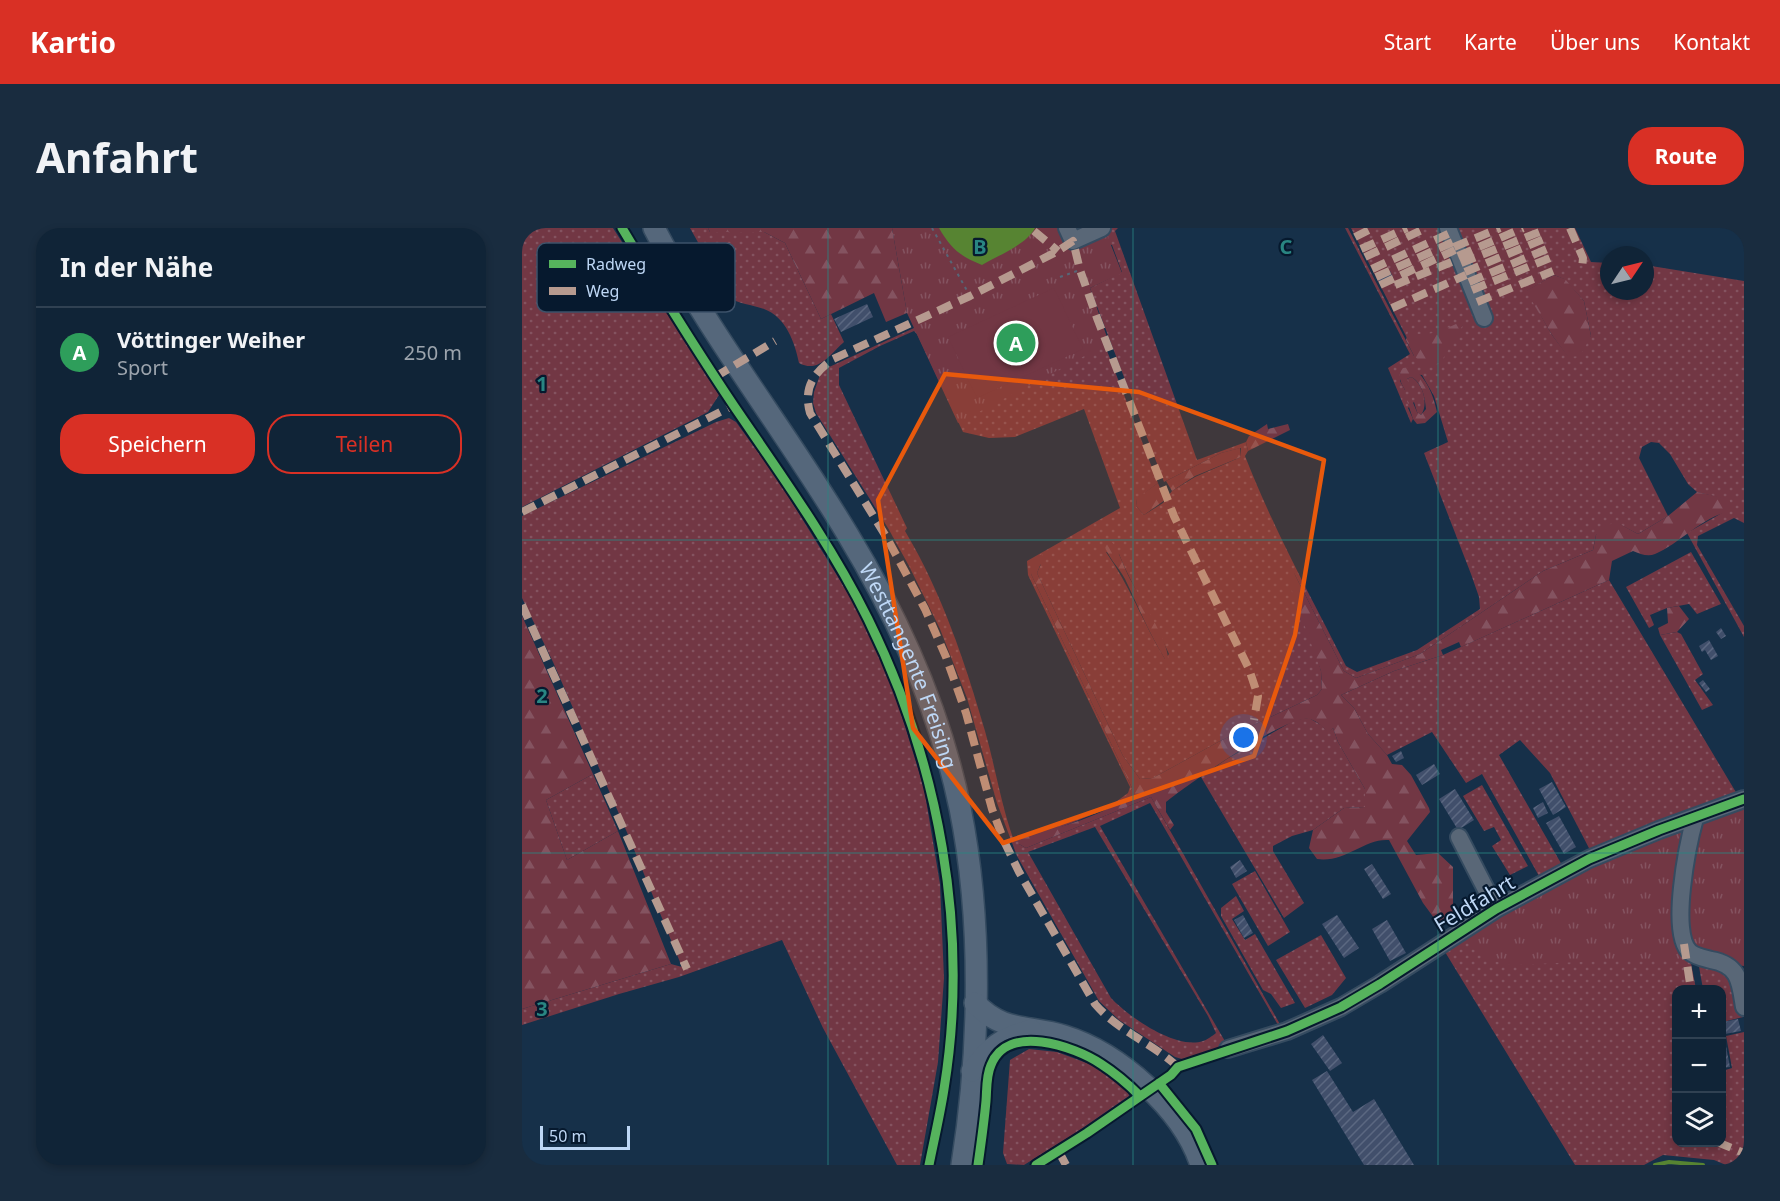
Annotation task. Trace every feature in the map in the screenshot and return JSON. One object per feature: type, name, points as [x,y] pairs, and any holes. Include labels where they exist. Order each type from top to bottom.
[{"type":"main road","name":"Westtangente Freising","points":[[654,228],[663,243]]},
{"type":"main road","name":"Westtangente Freising","points":[[702,312],[847,533],[898,625],[934,715],[959,807],[973,899],[976,948],[975,1003],[972,1071],[963,1158]]},
{"type":"main road","points":[[975,1003],[985,1013],[1002,1023],[1063,1035],[1110,1057],[1156,1096],[1178,1123],[1201,1165]]},
{"type":"main road","points":[[972,1071],[985,1053],[999,1041],[1031,1030]]},
{"type":"street","points":[[1070,234],[1102,228]]},
{"type":"street","points":[[1448,228],[1484,318]]},
{"type":"street","name":"Feldfahrt","points":[[1228,1049],[1287,1031],[1341,1007],[1496,909],[1611,849],[1744,799]]},
{"type":"street","points":[[1695,818],[1682,877],[1684,944],[1695,956],[1730,966],[1739,980],[1744,1007]]},
{"type":"street","points":[[1460,837],[1496,909]]},
{"type":"path","points":[[932,228],[970,296]]},
{"type":"path","points":[[1060,277],[1080,270]]},
{"type":"highlighted area","points":[[945,374],[1139,392],[1324,460],[1295,635],[1254,756],[1003,843],[913,728],[878,500]]},
{"type":"green space","points":[[522,228],[613,228],[623,243],[537,243],[537,312],[666,312],[719,395],[708,412],[522,507]]},
{"type":"green space","points":[[690,228],[708,228],[710,232],[764,232],[785,243],[821,319],[831,314],[844,342],[819,364],[806,366],[799,363],[792,339],[778,318],[764,309],[735,300],[735,243],[698,243]]},
{"type":"green space","points":[[708,228],[892,228],[907,313],[886,322],[874,293],[821,319],[785,243],[764,232],[710,232]]},
{"type":"green space","points":[[892,228],[1105,230],[1122,273],[1090,288],[1109,343],[958,423],[907,313]]},
{"type":"green space","points":[[1110,228],[1118,228],[1115,231],[1197,460],[1246,442],[1248,451],[1245,456],[1280,536],[1346,666],[1357,672],[1417,650],[1480,609],[1479,597],[1471,574],[1424,453],[1448,442],[1434,396],[1422,375],[1400,373],[1400,381],[1405,390],[1407,379],[1411,377],[1419,384],[1425,400],[1421,415],[1417,412],[1414,402],[1408,408],[1413,419],[1411,423],[1388,368],[1410,354],[1345,228],[1348,228],[1414,356],[1455,336],[1463,324],[1416,344],[1407,338],[1351,228],[1575,228],[1591,262],[1600,262],[1600,300],[1654,300],[1654,266],[1744,281],[1744,523],[1734,518],[1698,536],[1697,545],[1744,626],[1744,637],[1687,533],[1722,513],[1729,500],[1697,492],[1688,484],[1670,454],[1659,443],[1651,442],[1642,447],[1639,458],[1668,516],[1638,534],[1619,524],[1596,535],[1593,550],[1543,571],[1420,654],[1356,678],[1344,671],[1294,573],[1321,671],[1322,689],[1317,695],[1220,741],[1153,778],[1140,779],[1123,756],[1037,573],[1041,564],[1031,574],[1132,788],[1129,796],[1114,806],[1019,844],[1026,848],[1151,797],[1281,1026],[1189,1061],[1175,1057],[1119,1020],[1099,1001],[1017,856],[997,803],[967,698],[940,629],[888,528],[816,413],[813,403],[820,375],[827,368],[927,322],[1089,304],[1158,483],[1137,499],[1136,506],[1144,515],[1163,503],[1172,491],[1195,477],[1241,457],[1241,448],[1221,453],[1164,482],[1090,288],[1122,272],[1112,245],[1084,240]],"holes":[[[1554,275],[1564,279],[1584,301],[1591,336],[1568,356],[1552,335],[1527,291]],[[914,331],[963,432],[989,438],[1015,437],[1084,409],[1120,508],[1027,561],[1028,575],[1130,787],[1128,793],[1113,804],[1013,838],[985,731],[951,628],[930,579],[905,531],[907,528],[839,385],[839,368]],[[1106,552],[1119,554],[1169,654],[1165,659]],[[1150,803],[1278,1025],[1226,1043],[1100,826]],[[1095,827],[1216,1033],[1203,1041],[1192,1043],[1180,1041],[1154,1030],[1119,1006],[1111,998],[1028,852]]]},
{"type":"green space","points":[[1554,275],[1565,279],[1584,301],[1591,336],[1580,356],[1568,357],[1526,291]]},
{"type":"green space","points":[[1054,288],[1083,349],[977,398],[948,337]]},
{"type":"green space","points":[[1464,323],[1441,362],[1428,368],[1414,356],[1406,340],[1408,332],[1428,334]]},
{"type":"green space","points":[[1412,367],[1429,387],[1434,399],[1437,412],[1425,423],[1417,424],[1407,401],[1411,398],[1417,412],[1421,415],[1426,409],[1420,386],[1411,377],[1407,379],[1410,386],[1408,390],[1405,390],[1400,379],[1403,368]]},
{"type":"green space","points":[[729,418],[736,422],[777,478],[854,603],[891,681],[924,788],[940,884],[944,978],[938,1062],[920,1165],[897,1165],[823,1028],[782,940],[679,977],[522,1025],[522,1009],[671,964],[682,967],[626,830],[553,662],[522,598],[522,516],[716,422]]},
{"type":"green space","points":[[1267,424],[1268,429],[1288,424],[1290,430],[1248,451],[1246,442],[1249,436]]},
{"type":"green space","points":[[1240,448],[1241,457],[1195,476],[1172,491],[1166,481],[1221,453]]},
{"type":"green space","points":[[1158,483],[1165,500],[1144,515],[1136,506],[1137,498]]},
{"type":"green space","points":[[1697,492],[1729,499],[1732,507],[1729,512],[1710,519],[1664,550],[1652,555],[1633,551],[1612,561],[1609,580],[1461,647],[1459,642],[1441,650],[1443,655],[1394,671],[1341,695],[1354,708],[1368,734],[1392,764],[1402,765],[1411,775],[1429,808],[1430,812],[1407,841],[1416,855],[1438,853],[1453,867],[1453,923],[1437,922],[1423,903],[1389,840],[1380,840],[1327,859],[1317,859],[1309,848],[1313,830],[1344,808],[1365,807],[1365,789],[1338,742],[1333,728],[1328,733],[1310,719],[1298,720],[1260,738],[1166,802],[1166,812],[1174,825],[1170,830],[1151,797],[1026,848],[1019,844],[1019,839],[1099,813],[1125,797],[1132,788],[1031,574],[1033,559],[1042,554],[1043,558],[1037,573],[1123,756],[1140,779],[1153,778],[1220,741],[1317,695],[1322,689],[1321,671],[1288,580],[1289,571],[1294,573],[1344,671],[1356,678],[1420,654],[1543,571],[1593,550],[1596,535],[1604,525],[1618,523],[1638,534],[1668,516]]},
{"type":"green space","points":[[1107,540],[1111,541],[1116,549],[1158,629],[1168,659],[1165,659],[1159,649],[1125,579],[1108,553],[1104,543]]},
{"type":"green space","points":[[1691,552],[1721,604],[1697,614],[1689,604],[1667,608],[1650,615],[1654,625],[1649,628],[1626,587]]},
{"type":"green space","points":[[1609,580],[1737,794],[1591,852],[1550,773],[1520,740],[1499,755],[1562,865],[1539,876],[1482,774],[1466,783],[1432,732],[1387,755],[1368,734],[1354,708],[1341,695],[1394,671],[1443,655]]},
{"type":"green space","points":[[1679,606],[1689,619],[1677,632],[1660,635],[1658,628],[1668,623],[1667,608]]},
{"type":"green space","points":[[522,616],[593,774],[546,800],[567,860],[618,831],[671,964],[522,1009]]},
{"type":"green space","points":[[1677,632],[1681,634],[1703,674],[1695,680],[1713,705],[1702,710],[1660,635]]},
{"type":"green space","points":[[1309,718],[1328,732],[1333,728],[1338,742],[1365,789],[1365,807],[1344,808],[1313,830],[1292,836],[1273,846],[1273,851],[1304,903],[1284,918],[1201,777],[1227,759],[1295,720]]},
{"type":"green space","points":[[593,774],[618,831],[567,860],[546,800]]},
{"type":"green space","points":[[1482,785],[1528,866],[1510,875],[1492,846],[1501,840],[1494,827],[1484,831],[1463,796]]},
{"type":"green space","points":[[1744,804],[1744,966],[1697,960],[1645,959],[1510,965],[1490,960],[1473,949],[1469,934],[1600,858]]},
{"type":"green space","points":[[1255,871],[1290,932],[1268,946],[1232,884]]},
{"type":"green space","points":[[1236,896],[1244,911],[1232,919],[1245,940],[1255,934],[1295,1003],[1281,1008],[1271,994],[1263,990],[1221,916],[1221,908]]},
{"type":"green space","points":[[1499,910],[1680,952],[1690,958],[1695,985],[1672,985],[1672,1147],[1726,1147],[1726,1070],[1732,1068],[1726,1036],[1744,1032],[1744,1165],[1726,1165],[1714,1160],[1663,1155],[1644,1165],[1575,1165],[1442,947]]},
{"type":"green space","points":[[1321,935],[1346,978],[1332,995],[1305,1008],[1276,960]]},
{"type":"green space","points":[[1698,961],[1736,977],[1743,1017],[1726,1021],[1726,985],[1702,985]]},
{"type":"green space","points":[[1029,1049],[1057,1052],[1103,1069],[1127,1087],[1129,1096],[1024,1165],[1007,1164],[1003,1153],[1010,1060]]},
{"type":"shaded area","points":[[939,228],[1035,228],[1019,245],[982,265],[957,251]]},
{"type":"building","points":[[1390,271],[1393,277],[1380,283],[1377,277]]},
{"type":"building","points":[[867,304],[873,317],[841,332],[834,319]]},
{"type":"building","points":[[1721,628],[1726,636],[1721,639],[1716,632]]},
{"type":"building","points":[[1709,640],[1718,656],[1711,660],[1705,650],[1702,652],[1699,646]]},
{"type":"building","points":[[1703,680],[1710,689],[1706,692],[1699,683]]},
{"type":"building","points":[[1401,751],[1404,758],[1396,762],[1392,756]]},
{"type":"building","points":[[1434,764],[1440,774],[1422,785],[1416,775]]},
{"type":"building","points":[[1552,782],[1566,807],[1553,815],[1539,789]]},
{"type":"building","points":[[1455,789],[1474,820],[1458,830],[1439,799]]},
{"type":"building","points":[[1543,802],[1548,813],[1538,818],[1533,808]]},
{"type":"building","points":[[1559,816],[1576,847],[1564,854],[1546,823]]},
{"type":"building","points":[[1240,860],[1247,871],[1236,878],[1230,867]]},
{"type":"building","points":[[1372,864],[1391,894],[1383,899],[1364,869]]},
{"type":"building","points":[[1243,915],[1253,933],[1244,938],[1234,920]]},
{"type":"building","points":[[1337,915],[1359,948],[1344,958],[1322,924]]},
{"type":"building","points":[[1387,920],[1406,953],[1390,961],[1372,929]]},
{"type":"building","points":[[1738,1019],[1741,1031],[1726,1034],[1726,1021]]},
{"type":"building","points":[[1323,1035],[1342,1063],[1330,1071],[1311,1044]]},
{"type":"building","points":[[1726,1046],[1730,1067],[1726,1068]]},
{"type":"building","points":[[1327,1071],[1353,1112],[1374,1099],[1414,1165],[1364,1165],[1312,1080]]},
{"type":"waterway","points":[[1655,1165],[1669,1162],[1703,1165]]},
{"type":"waterway","points":[[1736,1165],[1744,1163]]},
{"type":"marked path","points":[[1355,237],[1373,228]]},
{"type":"marked path","points":[[1361,249],[1407,228]]},
{"type":"marked path","points":[[1365,257],[1426,228]]},
{"type":"marked path","points":[[1454,247],[1500,228]]},
{"type":"marked path","points":[[1458,256],[1523,228]]},
{"type":"marked path","points":[[1570,228],[1583,258],[1582,269]]},
{"type":"marked path","points":[[1034,231],[1058,251]]},
{"type":"marked path","points":[[1461,263],[1542,231]]},
{"type":"marked path","points":[[1372,269],[1450,233]]},
{"type":"marked path","points":[[1465,272],[1544,239]]},
{"type":"marked path","points":[[1178,1067],[1114,1022],[1095,1004],[1019,872],[992,809],[966,713],[946,657],[925,609],[887,538],[810,413],[809,388],[816,375],[833,359],[970,296],[1073,241],[1080,270],[1097,318],[1174,516],[1249,669],[1258,696],[1254,720]]},
{"type":"marked path","points":[[1376,277],[1453,242]]},
{"type":"marked path","points":[[1469,282],[1547,249]]},
{"type":"marked path","points":[[1380,285],[1455,250]]},
{"type":"marked path","points":[[1472,290],[1550,258]]},
{"type":"marked path","points":[[1395,285],[1459,259]]},
{"type":"marked path","points":[[1477,302],[1553,271]]},
{"type":"marked path","points":[[1392,308],[1466,275]]},
{"type":"marked path","points":[[715,377],[775,341]]},
{"type":"marked path","points":[[522,512],[734,405]]},
{"type":"marked path","points":[[522,605],[687,969]]},
{"type":"marked path","points":[[1684,944],[1690,985]]},
{"type":"marked path","points":[[1726,1146],[1744,1153]]},
{"type":"marked path","points":[[1059,1152],[1066,1165]]},
{"type":"cycle path","points":[[622,228],[631,243]]},
{"type":"cycle path","points":[[674,312],[805,510],[854,591],[893,674],[913,731],[930,789],[942,848],[950,908],[953,969],[951,1029],[944,1089],[929,1165]]},
{"type":"cycle path","points":[[1036,1165],[1087,1133],[1171,1075],[1178,1067],[1287,1031],[1341,1007],[1496,909],[1589,859],[1744,799]]},
{"type":"cycle path","points":[[978,1165],[989,1069],[999,1052],[1011,1045],[1026,1041],[1042,1042],[1075,1051],[1106,1067],[1140,1096]]},
{"type":"cycle path","points":[[1159,1083],[1196,1129],[1212,1165]]},
{"type":"place","name":"Vöttinger Weiher","points":[[1016,343]]}]
